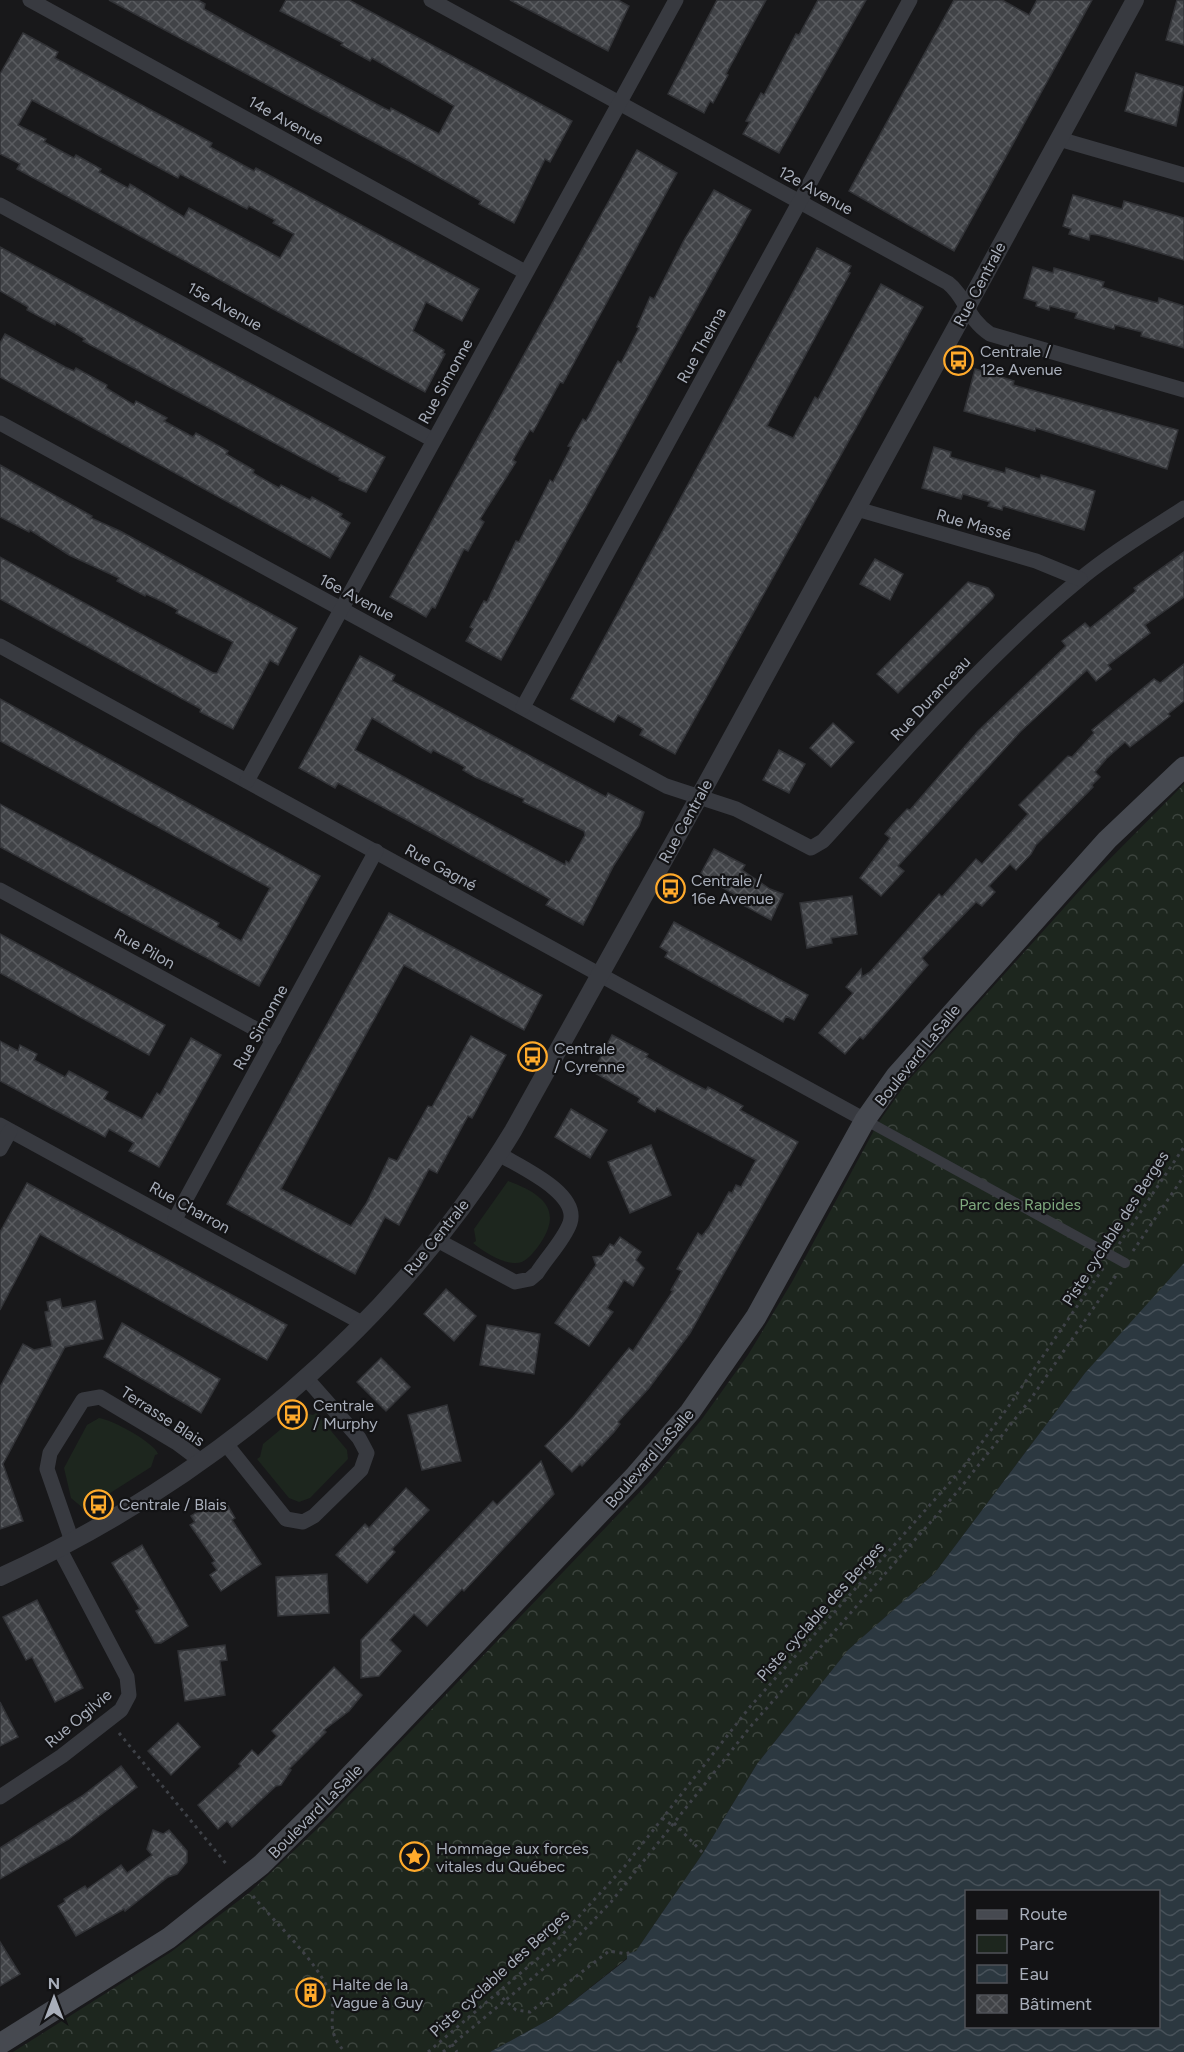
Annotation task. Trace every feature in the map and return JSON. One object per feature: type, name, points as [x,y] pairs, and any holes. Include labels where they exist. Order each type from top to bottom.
[{"type":"main road","name":"Boulevard LaSalle","points":[[0,2044],[148,1952],[242,1883],[324,1803],[606,1508],[663,1446],[732,1353],[779,1278],[865,1120],[910,1059],[1057,895],[1134,813],[1184,767]]},
{"type":"street","name":"14e Avenue","points":[[30,0],[525,272]]},
{"type":"street","name":"12e Avenue","points":[[431,0],[948,282],[957,291],[975,323],[990,334],[1184,390]]},
{"type":"street","name":"Rue Simonne","points":[[248,781],[676,0]]},
{"type":"street","name":"Rue Thelma","points":[[523,707],[910,0]]},
{"type":"street","name":"Rue Centrale","points":[[0,1577],[117,1516],[226,1444],[306,1378],[362,1323],[437,1240],[499,1154],[699,797],[1135,0]]},
{"type":"street","points":[[1059,139],[1184,175]]},
{"type":"street","name":"15e Avenue","points":[[0,205],[433,440]]},
{"type":"street","name":"16e Avenue","points":[[0,423],[666,786],[699,797]]},
{"type":"street","name":"Rue Duranceau","points":[[699,797],[736,809],[811,848],[823,841],[978,672],[1080,579],[1184,507]]},
{"type":"street","name":"Rue Massé","points":[[857,509],[1036,561],[1080,579]]},
{"type":"street","name":"Rue Gagné","points":[[0,646],[865,1120]]},
{"type":"street","name":"Rue Simonne","points":[[175,1219],[376,851]]},
{"type":"street","name":"Rue Pilon","points":[[0,890],[274,1039]]},
{"type":"street","points":[[865,1120],[1125,1263]]},
{"type":"street","points":[[0,1149],[5,1128]]},
{"type":"street","name":"Rue Charron","points":[[5,1128],[362,1323]]},
{"type":"street","points":[[437,1240],[515,1282],[530,1279],[537,1273],[569,1226],[570,1204],[562,1194],[499,1154]]},
{"type":"street","points":[[226,1444],[286,1519],[303,1522],[314,1516],[361,1470],[367,1454],[359,1438],[306,1378]]},
{"type":"street","name":"Terrasse Blais","points":[[65,1545],[47,1469],[50,1453],[83,1400],[100,1397],[177,1443],[201,1461]]},
{"type":"street","name":"Rue Ogilvie","points":[[0,1797],[85,1739],[121,1710],[129,1695],[127,1677],[65,1545]]},
{"type":"path","name":"Piste cyclable des Berges","points":[[428,2052],[550,1948],[579,1919],[749,1708],[962,1469],[1006,1410],[1184,1146]]},
{"type":"path","points":[[443,2052],[560,1955],[645,1862],[673,1824],[806,1661],[958,1491],[1030,1400],[1184,1176]]},
{"type":"path","points":[[119,1733],[232,1871]]},
{"type":"path","points":[[662,1818],[673,1824],[703,1853]]},
{"type":"path","points":[[250,1892],[312,1966],[330,1992],[333,2039],[345,2052]]},
{"type":"path","points":[[496,1993],[516,2010],[530,2012],[609,1951],[627,1954],[632,1950]]},
{"type":"path","points":[[452,2044],[457,2052]]},
{"type":"green space","name":"Parc des Rapides","points":[[1184,784],[1184,2052],[1146,1309],[1085,1373],[934,1574],[848,1650],[757,1764],[703,1853],[636,1951],[628,1954],[627,1958],[552,2018],[490,2052],[13,2052],[171,1952],[250,1892],[318,1828],[656,1475],[702,1419],[748,1355],[792,1282],[878,1123],[907,1082],[1091,878]]},
{"type":"green space","points":[[508,1181],[532,1192],[541,1199],[550,1215],[545,1235],[537,1248],[518,1263],[498,1259],[473,1243],[476,1241],[474,1229]]},
{"type":"green space","points":[[306,1413],[313,1415],[316,1413],[347,1450],[348,1459],[310,1498],[299,1502],[289,1498],[257,1459],[260,1457],[263,1444],[286,1425],[290,1429],[299,1421],[296,1417]]},
{"type":"green space","points":[[99,1418],[132,1432],[155,1449],[158,1454],[155,1455],[151,1467],[107,1495],[103,1490],[95,1494],[98,1500],[84,1504],[83,1508],[71,1498],[64,1468],[87,1425]]},
{"type":"water","points":[[1184,1263],[1184,2052],[490,2052],[552,2018],[627,1959],[627,1954],[636,1951],[703,1853],[757,1764],[848,1650],[934,1574],[1085,1373]]},
{"type":"building","points":[[109,0],[198,0],[205,4],[204,9],[255,38],[384,108],[390,111],[391,108],[439,134],[454,106],[372,58],[370,61],[341,45],[343,43],[280,11],[286,0],[349,0],[572,121],[550,162],[545,159],[514,223],[479,204],[481,201],[415,164]]},
{"type":"building","points":[[510,0],[618,0],[629,6],[608,51]]},
{"type":"building","points":[[717,0],[766,0],[713,103],[710,101],[704,113],[668,94]]},
{"type":"building","points":[[818,0],[866,0],[779,153],[743,134],[750,122],[746,121],[761,93],[764,95],[796,34],[799,35]]},
{"type":"building","points":[[954,0],[1002,0],[1029,15],[1037,0],[1092,0],[954,251],[849,191]]},
{"type":"building","points":[[1177,0],[1184,0],[1184,45],[1166,40]]},
{"type":"building","points":[[23,33],[58,52],[55,58],[212,143],[210,147],[254,171],[256,168],[479,289],[462,321],[426,302],[413,331],[444,350],[445,354],[425,392],[17,169],[20,164],[0,154],[0,74]],"holes":[[[32,100],[178,178],[180,174],[247,209],[249,206],[275,220],[273,223],[294,234],[280,258],[189,208],[184,217],[130,184],[128,188],[99,172],[101,169],[76,155],[74,158],[44,142],[46,139],[18,125]]]},
{"type":"building","points":[[1136,73],[1184,87],[1176,126],[1125,111]]},
{"type":"building","points":[[637,150],[677,173],[563,383],[560,382],[533,432],[530,430],[513,460],[516,462],[480,519],[484,522],[468,551],[464,549],[435,608],[432,607],[426,617],[390,597]]},
{"type":"building","points":[[714,190],[751,210],[501,660],[466,641],[473,629],[470,627],[484,601],[487,602],[516,541],[519,542],[550,480],[553,482],[571,447],[568,446],[583,419],[586,421],[618,361],[621,363],[639,328],[637,327],[650,297],[654,299],[684,240]]},
{"type":"building","points":[[1073,195],[1122,209],[1124,201],[1184,218],[1184,260],[1098,235],[1090,234],[1089,240],[1069,234],[1071,229],[1063,226]]},
{"type":"building","points":[[0,247],[385,457],[366,492],[339,480],[340,478],[83,341],[85,339],[56,322],[55,325],[27,310],[28,307],[0,291]]},
{"type":"building","points":[[817,248],[851,266],[848,272],[850,273],[767,426],[793,438],[815,397],[818,399],[881,284],[923,307],[675,754],[640,735],[643,729],[618,715],[614,722],[571,699]]},
{"type":"building","points":[[1033,267],[1053,273],[1054,268],[1104,282],[1102,287],[1124,294],[1158,303],[1159,298],[1184,306],[1184,348],[1141,336],[1142,332],[1115,325],[1114,329],[1075,318],[1077,313],[1050,306],[1049,310],[1036,306],[1037,302],[1024,298]]},
{"type":"building","points":[[5,334],[65,367],[74,371],[76,368],[107,385],[106,388],[134,405],[136,401],[167,418],[164,421],[193,437],[196,433],[228,451],[226,454],[279,488],[281,485],[310,500],[312,497],[342,514],[340,517],[350,523],[330,558],[0,377],[0,343]]},
{"type":"building","points":[[975,369],[1014,381],[1013,385],[1178,430],[1167,469],[1036,428],[1035,431],[964,411]]},
{"type":"building","points":[[934,447],[951,452],[950,457],[1005,473],[1006,468],[1040,479],[1041,475],[1095,491],[1084,530],[1003,506],[1002,510],[988,506],[990,502],[963,494],[961,499],[922,488]]},
{"type":"building","points":[[0,465],[92,516],[91,518],[120,531],[297,628],[278,665],[270,660],[233,729],[200,712],[201,709],[0,599],[0,557],[213,673],[217,673],[233,642],[176,613],[178,610],[161,601],[146,594],[145,596],[117,581],[119,578],[69,555],[30,530],[29,532],[0,517]]},
{"type":"building","points":[[1184,552],[1184,597],[1145,625],[1150,633],[1108,665],[1111,669],[1096,681],[1087,670],[1021,731],[898,866],[904,871],[881,896],[860,878],[890,838],[885,834],[893,824],[907,809],[910,810],[978,731],[1066,646],[1062,641],[1085,623],[1090,628],[1136,591],[1134,588]]},
{"type":"building","points":[[875,559],[903,574],[890,600],[860,584]]},
{"type":"building","points":[[968,582],[988,588],[994,595],[993,598],[898,693],[877,674]]},
{"type":"building","points":[[360,656],[395,675],[392,681],[606,797],[608,793],[644,812],[639,826],[614,865],[583,925],[546,905],[550,899],[437,836],[338,783],[335,788],[299,768]],"holes":[[[372,718],[431,753],[433,750],[465,767],[463,770],[475,777],[524,799],[523,802],[584,831],[585,835],[569,863],[566,861],[565,865],[355,750]]]},
{"type":"building","points":[[1184,664],[1184,701],[1168,714],[1170,716],[1130,747],[1125,742],[1107,758],[1095,772],[1100,777],[1092,785],[1093,787],[1036,845],[1016,870],[1010,864],[989,886],[995,892],[982,906],[976,902],[922,958],[928,965],[863,1039],[860,1037],[845,1054],[819,1033],[853,993],[846,987],[861,969],[862,977],[870,972],[939,894],[942,897],[976,859],[982,864],[1028,814],[1019,805],[1068,756],[1072,757],[1094,733],[1092,730],[1154,679],[1160,683]]},
{"type":"building","points":[[0,699],[320,876],[259,986],[0,847],[0,804],[219,923],[217,927],[241,941],[270,888],[0,741]]},
{"type":"building","points":[[833,723],[854,742],[831,767],[810,748]]},
{"type":"building","points":[[779,750],[805,764],[789,793],[763,780]]},
{"type":"building","points":[[714,849],[745,865],[742,870],[770,889],[783,894],[771,920],[741,904],[743,899],[700,875]]},
{"type":"building","points":[[852,896],[857,934],[831,938],[832,943],[807,948],[800,903]]},
{"type":"building","points":[[389,913],[542,995],[524,1030],[404,965],[281,1189],[351,1226],[366,1204],[389,1158],[397,1161],[428,1106],[432,1107],[471,1036],[506,1055],[472,1118],[468,1116],[437,1173],[429,1169],[399,1225],[385,1217],[355,1274],[227,1204]]},
{"type":"building","points":[[674,922],[808,995],[794,1020],[786,1016],[783,1022],[665,957],[668,952],[660,947]]},
{"type":"building","points":[[0,934],[165,1025],[149,1055],[0,973]]},
{"type":"building","points":[[612,1035],[648,1054],[646,1057],[676,1074],[706,1090],[708,1087],[743,1106],[740,1110],[798,1142],[690,1333],[649,1388],[618,1422],[620,1424],[614,1432],[582,1466],[580,1464],[572,1472],[545,1446],[573,1417],[629,1348],[633,1351],[673,1291],[671,1290],[682,1271],[677,1269],[698,1233],[702,1236],[709,1227],[729,1192],[732,1193],[736,1185],[741,1187],[756,1160],[657,1108],[655,1112],[638,1102],[640,1098],[593,1072]]},
{"type":"building","points":[[191,1038],[221,1055],[159,1167],[129,1151],[134,1143],[109,1129],[105,1137],[0,1081],[0,1041],[18,1051],[20,1045],[37,1054],[34,1060],[65,1077],[69,1071],[108,1092],[104,1099],[142,1119],[157,1093],[160,1095]]},
{"type":"building","points":[[571,1109],[607,1130],[590,1158],[555,1137]]},
{"type":"building","points":[[651,1145],[671,1195],[630,1213],[608,1162]]},
{"type":"building","points":[[27,1183],[287,1325],[267,1360],[40,1234],[0,1310],[0,1232]]},
{"type":"building","points":[[620,1237],[641,1252],[636,1260],[644,1268],[633,1286],[624,1280],[607,1308],[613,1312],[589,1346],[555,1323],[596,1265],[593,1257],[602,1256],[610,1244],[614,1246]]},
{"type":"building","points":[[446,1289],[476,1316],[454,1341],[424,1314]]},
{"type":"building","points":[[60,1299],[62,1308],[95,1301],[103,1339],[65,1347],[3,1464],[23,1521],[0,1529],[0,1387],[23,1344],[34,1350],[52,1346],[45,1312],[49,1311],[47,1302]]},
{"type":"building","points":[[122,1323],[220,1379],[201,1413],[104,1357]]},
{"type":"building","points":[[487,1325],[540,1334],[534,1374],[480,1365]]},
{"type":"building","points":[[381,1358],[410,1387],[386,1411],[357,1382]]},
{"type":"building","points":[[447,1405],[461,1461],[422,1470],[408,1415]]},
{"type":"building","points":[[541,1461],[554,1494],[464,1591],[462,1589],[427,1626],[414,1614],[390,1640],[401,1651],[379,1676],[361,1678],[361,1640],[493,1501],[497,1505]]},
{"type":"building","points":[[406,1488],[429,1510],[392,1549],[395,1552],[367,1583],[336,1555],[365,1524],[369,1528]]},
{"type":"building","points":[[218,1498],[224,1508],[228,1506],[235,1518],[232,1520],[261,1564],[221,1591],[210,1575],[217,1570],[212,1563],[215,1561],[190,1525],[195,1522],[191,1516]]},
{"type":"building","points":[[142,1545],[188,1626],[161,1643],[155,1643],[136,1611],[140,1609],[112,1563]]},
{"type":"building","points":[[327,1574],[329,1613],[278,1616],[276,1577]]},
{"type":"building","points":[[37,1600],[83,1688],[55,1702],[32,1657],[26,1660],[3,1617]]},
{"type":"building","points":[[225,1645],[227,1660],[220,1661],[225,1695],[185,1701],[178,1651]]},
{"type":"building","points":[[334,1667],[362,1695],[349,1711],[324,1730],[326,1732],[289,1769],[291,1770],[281,1785],[276,1786],[232,1827],[227,1821],[218,1829],[198,1805],[241,1766],[239,1764],[252,1750],[258,1756],[277,1736],[272,1731]]},
{"type":"building","points":[[0,1702],[18,1737],[0,1746]]},
{"type":"building","points":[[178,1723],[200,1747],[171,1775],[148,1751]]},
{"type":"building","points":[[121,1766],[137,1787],[69,1839],[0,1879],[0,1848],[82,1796]]},
{"type":"building","points":[[153,1830],[163,1834],[169,1830],[187,1851],[187,1862],[177,1874],[168,1877],[125,1911],[124,1909],[76,1936],[58,1906],[65,1902],[64,1899],[85,1886],[87,1889],[121,1865],[127,1873],[152,1855],[147,1849]]},
{"type":"building","points":[[0,1942],[20,1974],[0,1986]]},
{"type":"place","name":"Centrale / 12e Avenue","points":[[959,360]]},
{"type":"place","name":"Centrale / 16e Avenue","points":[[670,889]]},
{"type":"place","name":"Centrale / Cyrenne","points":[[533,1057]]},
{"type":"place","name":"Centrale / Murphy","points":[[292,1414]]},
{"type":"place","name":"Centrale / Blais","points":[[98,1504]]},
{"type":"place","name":"Hommage aux forces vitales du Québec","points":[[415,1857]]},
{"type":"place","name":"Halte de la Vague à Guy","points":[[311,1993]]}]
